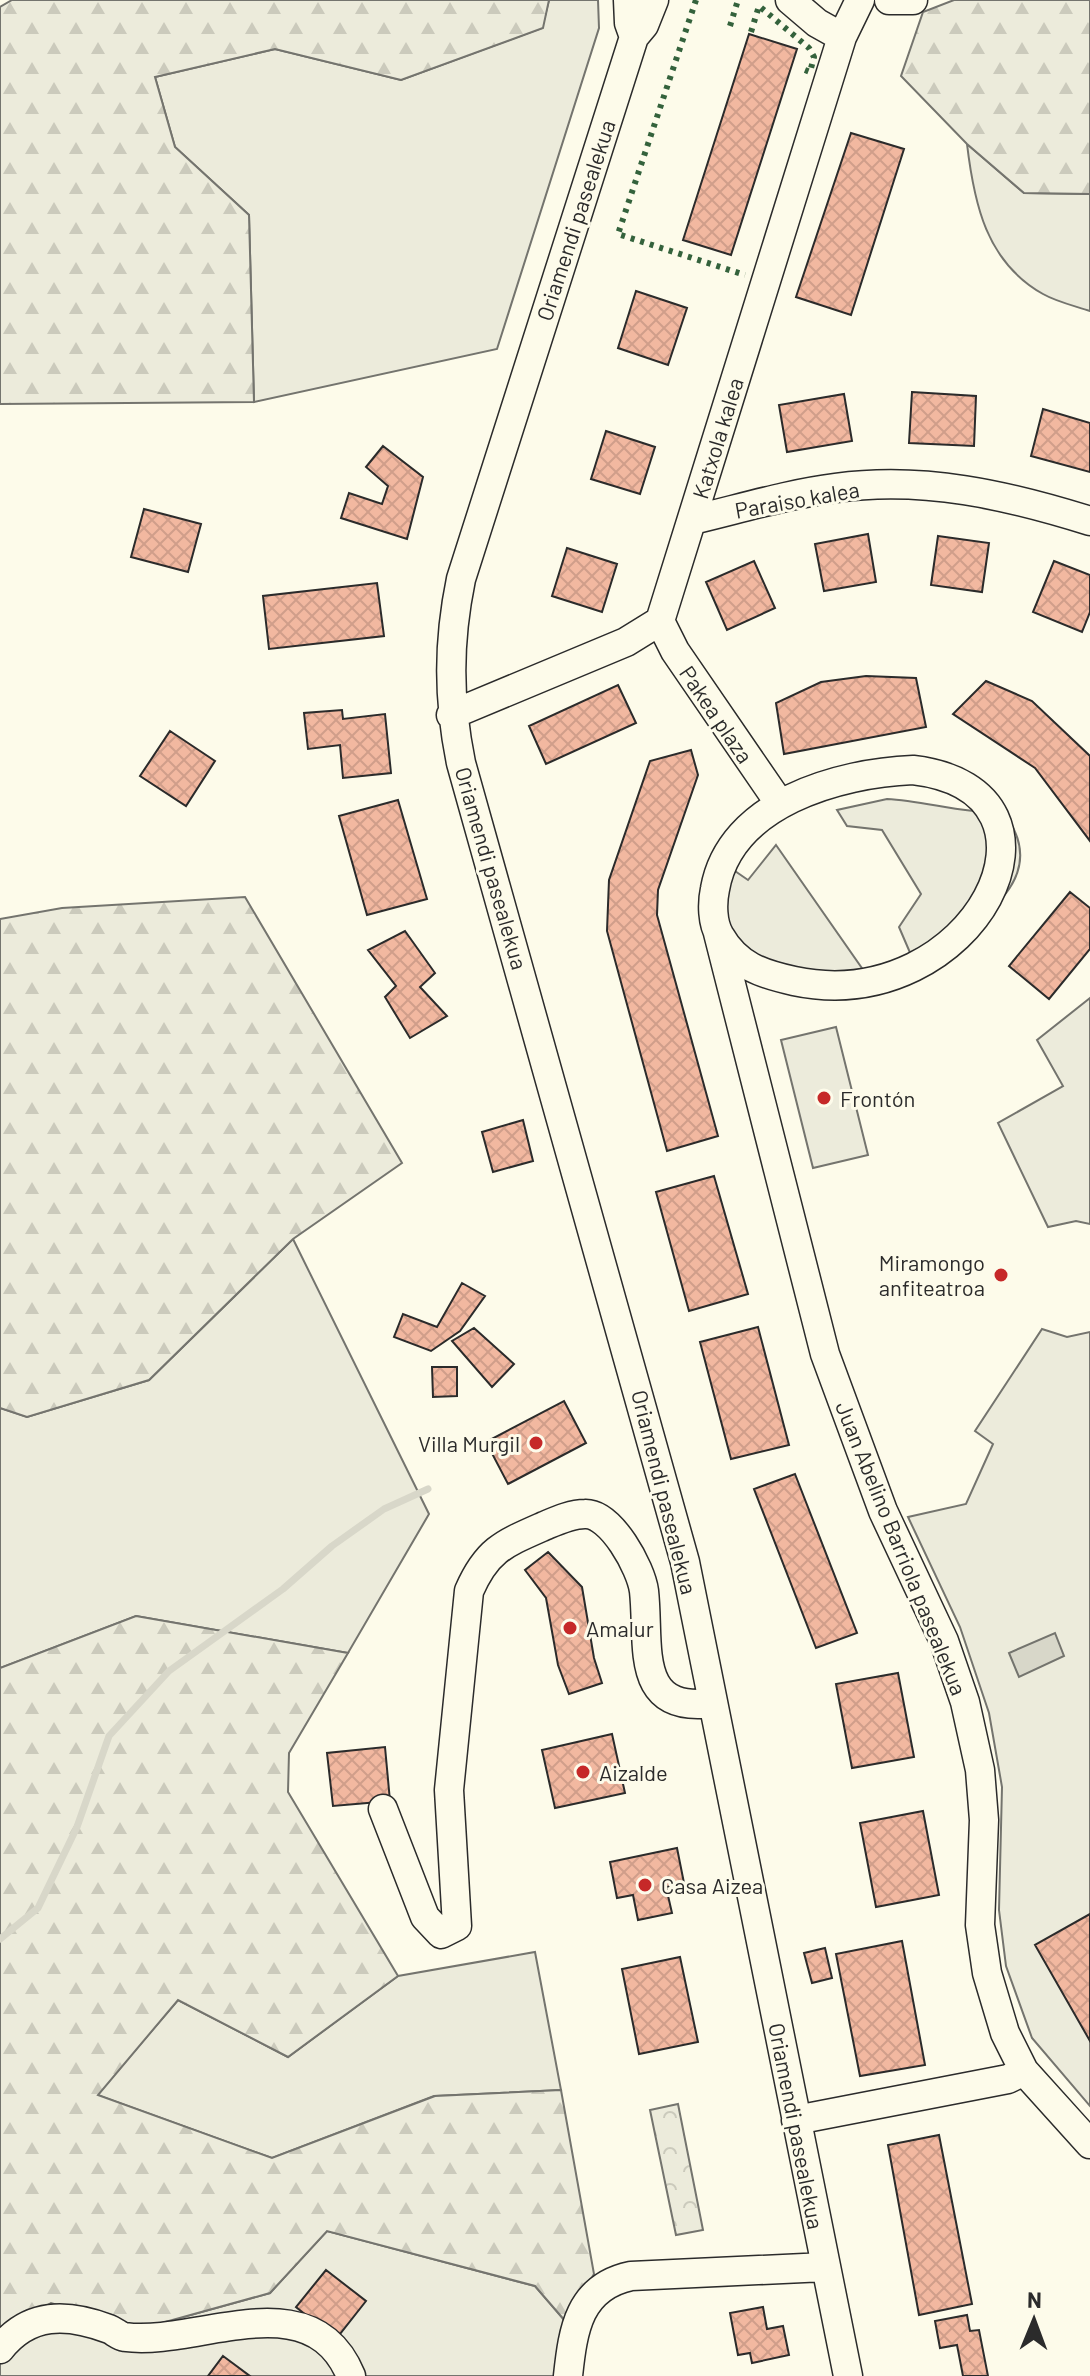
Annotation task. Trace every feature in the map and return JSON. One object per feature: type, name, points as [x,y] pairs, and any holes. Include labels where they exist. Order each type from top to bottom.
[{"type":"street","name":"Oriamendi pasealekua","points":[[628,0],[629,23],[634,37]]},
{"type":"street","name":"Oriamendi pasealekua","points":[[654,0],[644,25],[634,37],[461,579],[449,658],[451,715],[461,763],[661,1466],[685,1562],[848,2376]]},
{"type":"street","points":[[790,0],[817,23],[842,37]]},
{"type":"street","name":"Katxola kalea","points":[[660,621],[842,37],[860,0]]},
{"type":"street","points":[[889,0],[913,0]]},
{"type":"street","name":"Paraiso kalea","points":[[692,520],[836,488],[920,483],[1011,496],[1090,521]]},
{"type":"street","points":[[451,715],[626,642],[660,621]]},
{"type":"street","name":"Pakea plaza","points":[[660,621],[675,651],[780,804]]},
{"type":"street","points":[[1012,902],[978,936],[946,959],[873,984],[820,985],[773,977],[753,970],[734,957],[718,933],[712,903],[718,870],[741,837],[780,804],[848,779],[883,771],[945,773],[978,783],[1008,799],[1017,809]]},
{"type":"street","name":"Juan Abelino Barriola pasealekua","points":[[718,933],[825,1354],[883,1511],[944,1641],[965,1702],[980,1770],[984,1820],[980,1925],[987,1973],[1005,2033],[1024,2071],[1090,2144]]},
{"type":"street","name":"Oriamendi pasealekua","points":[[383,1809],[425,1917],[441,1934],[457,1926],[449,1790],[469,1591],[482,1561],[518,1537],[557,1520],[587,1513],[608,1523],[630,1554],[644,1588],[647,1658],[653,1678],[668,1697],[685,1707],[712,1703]]},
{"type":"street","points":[[796,2120],[1008,2079],[1024,2071]]},
{"type":"street","points":[[568,2376],[575,2323],[591,2298],[609,2281],[631,2276],[825,2267]]},
{"type":"street","points":[[0,2349],[12,2333],[47,2317],[69,2317],[123,2337],[175,2336],[229,2325],[278,2323],[319,2337],[339,2353],[351,2376]]},
{"type":"green space","points":[[12,0],[549,0],[543,28],[401,80],[275,49],[155,77],[175,147],[249,215],[254,402],[0,404],[0,7]]},
{"type":"green space","points":[[549,0],[598,0],[599,28],[497,349],[254,402],[249,215],[175,147],[155,77],[275,49],[401,80],[542,28]]},
{"type":"green space","points":[[954,0],[1090,0],[1090,194],[1024,193],[967,144],[901,76],[923,12]]},
{"type":"green space","points":[[967,144],[1024,193],[1090,194],[1090,311],[1043,294],[1008,265],[986,229],[979,209]]},
{"type":"green space","points":[[887,799],[1003,812],[1017,838],[1020,861],[1013,882],[999,901],[980,919],[914,962],[899,927],[921,894],[882,830],[847,826],[837,810]]},
{"type":"green space","points":[[776,845],[866,974],[814,972],[773,964],[741,948],[732,937],[726,912],[732,869],[748,880]]},
{"type":"green space","points":[[245,897],[402,1163],[293,1239],[149,1380],[27,1417],[0,1408],[0,919],[62,908]]},
{"type":"green space","points":[[1090,998],[1090,1224],[1076,1221],[1048,1227],[998,1123],[1063,1086],[1037,1040]]},
{"type":"green space","name":"Frontón","points":[[836,1027],[868,1155],[813,1168],[781,1040]]},
{"type":"green space","points":[[293,1239],[429,1514],[348,1653],[136,1616],[0,1668],[0,1408],[27,1417],[149,1380]]},
{"type":"green space","points":[[1042,1329],[1067,1337],[1090,1332],[1090,2106],[1032,2038],[1006,1966],[999,1910],[1002,1787],[989,1713],[960,1627],[908,1517],[966,1504],[993,1444],[975,1431]]},
{"type":"green space","points":[[136,1616],[348,1653],[289,1753],[288,1792],[398,1976],[288,2057],[178,2000],[98,2095],[272,2158],[435,2096],[561,2090],[594,2274],[566,2322],[535,2286],[327,2231],[270,2293],[140,2329],[51,2303],[0,2332],[0,1668]]},
{"type":"green space","points":[[535,1952],[561,2090],[434,2096],[272,2158],[97,2095],[178,2000],[288,2057],[398,1976]]},
{"type":"green space","points":[[678,2104],[703,2230],[676,2235],[650,2110]]},
{"type":"green space","points":[[327,2231],[535,2286],[566,2322],[557,2376],[0,2376],[0,2332],[51,2303],[140,2329],[270,2293]]},
{"type":"shaded area","points":[[1055,1633],[1064,1656],[1019,1677],[1009,1653]]},
{"type":"building","points":[[749,34],[797,49],[731,255],[683,240]]},
{"type":"building","points":[[851,133],[904,149],[851,315],[796,297]]},
{"type":"building","points":[[636,291],[687,308],[668,365],[618,348]]},
{"type":"building","points":[[912,392],[976,396],[974,446],[909,443]]},
{"type":"building","points":[[844,394],[852,441],[787,452],[779,405]]},
{"type":"building","points":[[1043,409],[1090,423],[1090,472],[1031,456]]},
{"type":"building","points":[[606,431],[655,447],[640,494],[591,479]]},
{"type":"building","points":[[383,446],[423,477],[407,539],[341,518],[349,493],[382,504],[388,486],[366,467]]},
{"type":"building","points":[[144,509],[201,524],[188,572],[131,557]]},
{"type":"building","points":[[868,534],[876,582],[824,591],[815,544]]},
{"type":"building","points":[[938,536],[989,543],[982,592],[931,585]]},
{"type":"building","points":[[567,548],[617,564],[602,612],[552,596]]},
{"type":"building","points":[[754,561],[775,608],[727,630],[706,582]]},
{"type":"building","points":[[1054,561],[1090,575],[1090,612],[1082,632],[1033,612]]},
{"type":"building","points":[[377,583],[384,636],[269,649],[263,596]]},
{"type":"building","points":[[866,676],[916,678],[926,727],[784,754],[776,703],[821,682]]},
{"type":"building","points":[[986,681],[1032,701],[1090,756],[1090,841],[1035,768],[953,714]]},
{"type":"building","points":[[618,685],[636,723],[546,764],[529,726]]},
{"type":"building","points":[[342,710],[343,719],[385,714],[391,773],[343,778],[340,745],[308,749],[304,713]]},
{"type":"building","points":[[170,731],[215,761],[186,806],[140,776]]},
{"type":"building","points":[[691,750],[698,775],[658,890],[657,915],[718,1136],[667,1151],[607,931],[609,880],[650,761]]},
{"type":"building","points":[[398,800],[427,899],[367,915],[339,816]]},
{"type":"building","points":[[1070,892],[1090,908],[1090,949],[1049,999],[1009,966]]},
{"type":"building","points":[[405,931],[435,973],[420,987],[447,1016],[410,1038],[385,997],[396,986],[368,950]]},
{"type":"building","points":[[523,1120],[533,1161],[493,1172],[482,1132]]},
{"type":"building","points":[[714,1176],[748,1294],[689,1311],[656,1192]]},
{"type":"building","points":[[462,1283],[485,1296],[460,1331],[431,1351],[394,1337],[403,1314],[437,1327]]},
{"type":"building","points":[[758,1327],[789,1445],[731,1459],[700,1342]]},
{"type":"building","points":[[474,1328],[514,1364],[492,1387],[452,1341]]},
{"type":"building","points":[[432,1367],[457,1367],[457,1396],[433,1397]]},
{"type":"building","name":"Villa Murgil","points":[[564,1401],[586,1443],[508,1484],[486,1442]]},
{"type":"building","points":[[795,1474],[857,1633],[816,1648],[754,1489]]},
{"type":"building","name":"Amalur","points":[[548,1552],[582,1587],[594,1658],[602,1683],[569,1694],[558,1665],[546,1598],[525,1570]]},
{"type":"building","points":[[898,1673],[914,1757],[852,1768],[836,1684]]},
{"type":"building","name":"Aizalde","points":[[612,1734],[625,1793],[555,1808],[542,1750]]},
{"type":"building","points":[[385,1747],[390,1801],[333,1806],[327,1753]]},
{"type":"building","points":[[923,1811],[939,1895],[876,1907],[860,1823]]},
{"type":"building","name":"Casa Aizea","points":[[677,1848],[684,1883],[666,1887],[672,1913],[638,1920],[633,1895],[617,1898],[610,1862]]},
{"type":"building","points":[[1090,1914],[1090,2041],[1035,1945]]},
{"type":"building","points":[[902,1941],[925,2065],[860,2076],[836,1954]]},
{"type":"building","points":[[825,1948],[832,1978],[812,1983],[804,1953]]},
{"type":"building","points":[[680,1957],[698,2042],[639,2054],[622,1969]]},
{"type":"building","points":[[939,2135],[972,2304],[919,2315],[888,2145]]},
{"type":"building","points":[[326,2270],[366,2301],[336,2339],[296,2307]]},
{"type":"building","points":[[763,2307],[767,2329],[783,2326],[789,2355],[752,2363],[750,2353],[738,2355],[730,2313]]},
{"type":"building","points":[[967,2315],[970,2331],[979,2330],[988,2376],[963,2376],[957,2345],[940,2348],[935,2321]]},
{"type":"building","points":[[223,2356],[250,2376],[208,2376]]},
{"type":"waterway","points":[[0,1939],[38,1908],[77,1827],[109,1736],[169,1671],[283,1589],[332,1546],[384,1509],[428,1489]]},
{"type":"hedge","points":[[696,0],[618,234],[745,275]]},
{"type":"hedge","points":[[730,26],[738,0]]},
{"type":"hedge","points":[[751,32],[759,6],[809,48],[814,57],[810,72],[805,70]]},
{"type":"place","name":"Frontón","points":[[824,1098]]},
{"type":"place","name":"Miramongo anfiteatroa","points":[[1001,1275]]},
{"type":"place","name":"Villa Murgil","points":[[536,1443]]},
{"type":"place","name":"Amalur","points":[[570,1628]]},
{"type":"place","name":"Aizalde","points":[[583,1772]]},
{"type":"place","name":"Casa Aizea","points":[[645,1885]]}]
